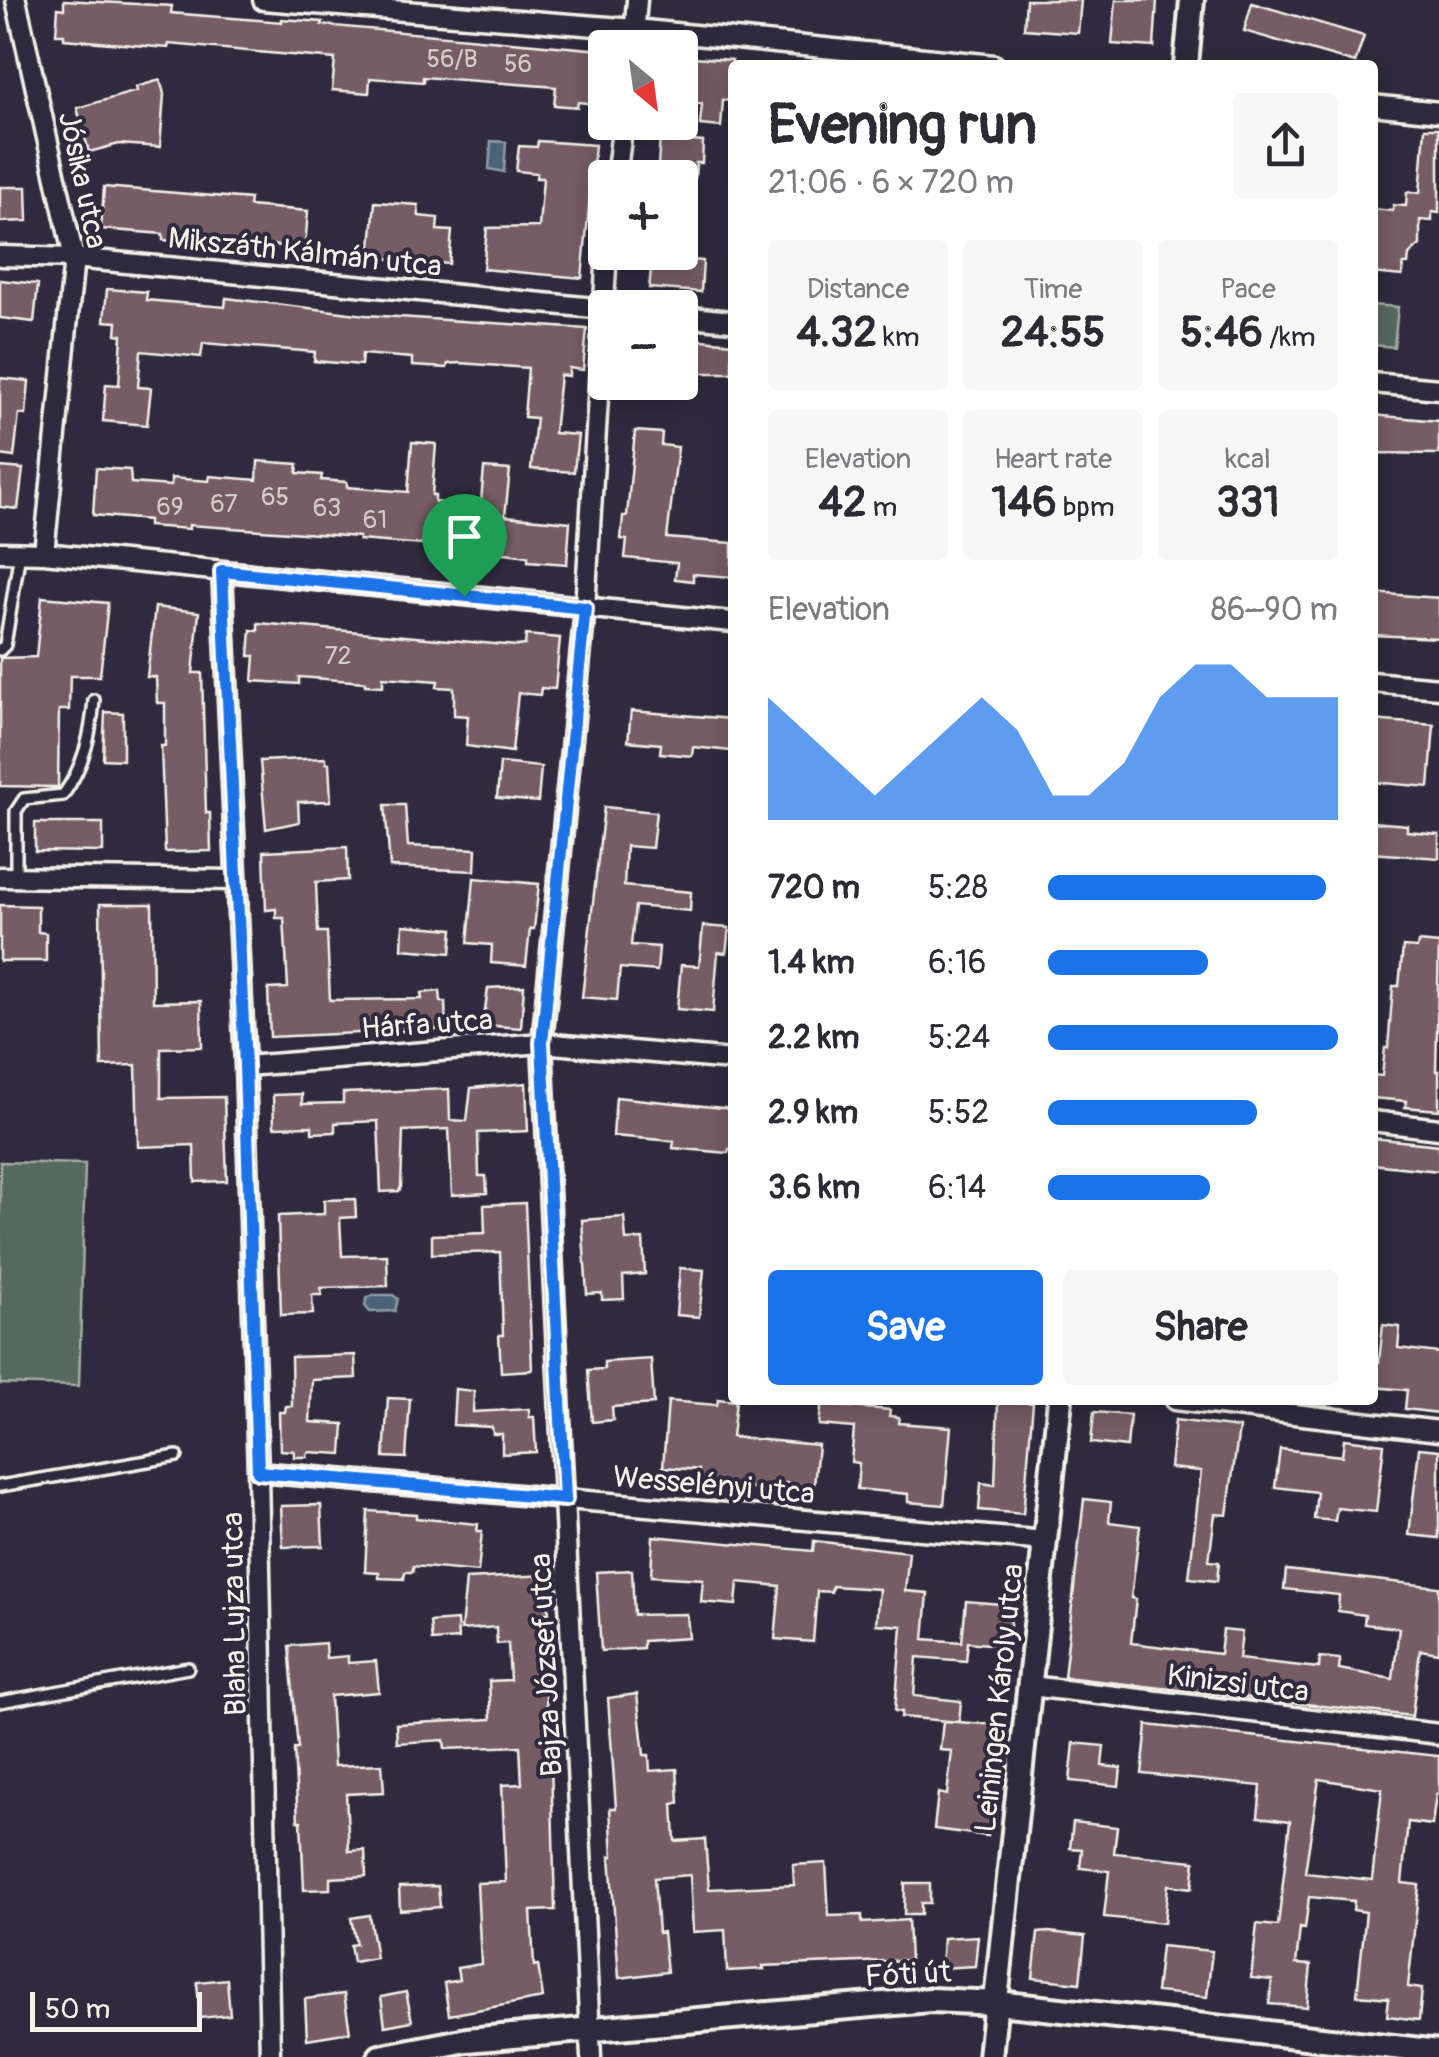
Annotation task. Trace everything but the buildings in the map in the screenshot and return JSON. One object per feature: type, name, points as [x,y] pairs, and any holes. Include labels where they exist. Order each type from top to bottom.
[{"type":"street","name":"Jósika utca","points":[[16,0],[74,258],[44,553]]},
{"type":"street","points":[[263,0],[474,8],[591,30]]},
{"type":"street","points":[[635,30],[637,0]]},
{"type":"street","points":[[1186,60],[1192,0]]},
{"type":"street","points":[[698,43],[927,60]]},
{"type":"street","points":[[1378,106],[1439,112]]},
{"type":"street","name":"Mikszáth Kálmán utca","points":[[0,256],[74,258],[588,308]]},
{"type":"street","points":[[698,318],[728,321]]},
{"type":"street","points":[[1378,384],[1439,389]]},
{"type":"street","name":"Bajza József utca","points":[[591,2057],[542,1043],[585,608],[598,400]]},
{"type":"street","points":[[0,552],[44,553],[728,622]]},
{"type":"street","name":"Blaha Lujza utca","points":[[222,571],[245,1066],[270,2057]]},
{"type":"street","points":[[1378,683],[1439,688]]},
{"type":"street","points":[[8,877],[235,880]]},
{"type":"street","name":"Hárfa utca","points":[[245,1066],[542,1043],[728,1060]]},
{"type":"street","points":[[1378,1122],[1439,1129]]},
{"type":"street","name":"Leiningen Károly utca","points":[[990,2057],[1060,1405]]},
{"type":"street","points":[[1220,1405],[1439,1430]]},
{"type":"street","name":"Wesselényi utca","points":[[258,1472],[1046,1541]]},
{"type":"street","name":"Kinizsi utca","points":[[1030,1686],[1439,1734]]},
{"type":"street","name":"Fóti út","points":[[380,2057],[466,2040],[930,2000],[998,2003],[1439,2052]]},
{"type":"lane","points":[[0,650],[6,644],[20,552]]},
{"type":"lane","points":[[8,877],[16,811],[24,799],[63,795],[78,775],[92,732],[94,700]]},
{"type":"lane","points":[[0,1486],[177,1456]]},
{"type":"lane","points":[[0,1702],[188,1668]]},
{"type":"green space","points":[[1378,305],[1398,307],[1394,347],[1378,345]]},
{"type":"green space","points":[[0,1162],[85,1164],[79,1386],[0,1384]]},
{"type":"water","points":[[491,141],[506,142],[504,172],[489,169]]},
{"type":"water","points":[[393,1295],[398,1299],[395,1311],[370,1312],[365,1306],[366,1299]]},
{"type":"route","points":[[222,571],[464,596],[585,608],[542,1043],[565,1499],[258,1472],[245,1066],[222,571]]}]
